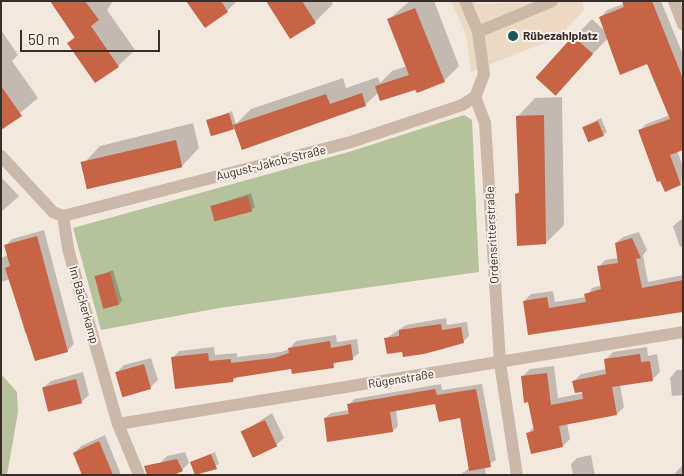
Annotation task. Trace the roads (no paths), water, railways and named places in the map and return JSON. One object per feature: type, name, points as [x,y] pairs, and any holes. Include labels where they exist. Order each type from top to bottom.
[{"type":"street","points":[[465,1],[478,32],[484,74],[474,97]]},
{"type":"street","points":[[478,32],[552,1]]},
{"type":"street","points":[[674,1],[683,24]]},
{"type":"street","name":"August-Jakob-Straße","points":[[63,216],[348,143],[462,105],[474,97]]},
{"type":"street","name":"Ordensritterstraße","points":[[474,97],[485,124],[500,363],[518,475]]},
{"type":"street","points":[[1,156],[53,212],[63,216]]},
{"type":"street","name":"Im Bäckerkamp","points":[[63,216],[68,249],[118,424],[139,475]]},
{"type":"street","name":"Rügenstraße","points":[[118,424],[683,332]]},
{"type":"place","name":"Rübezahlplatz","points":[[513,36]]}]
